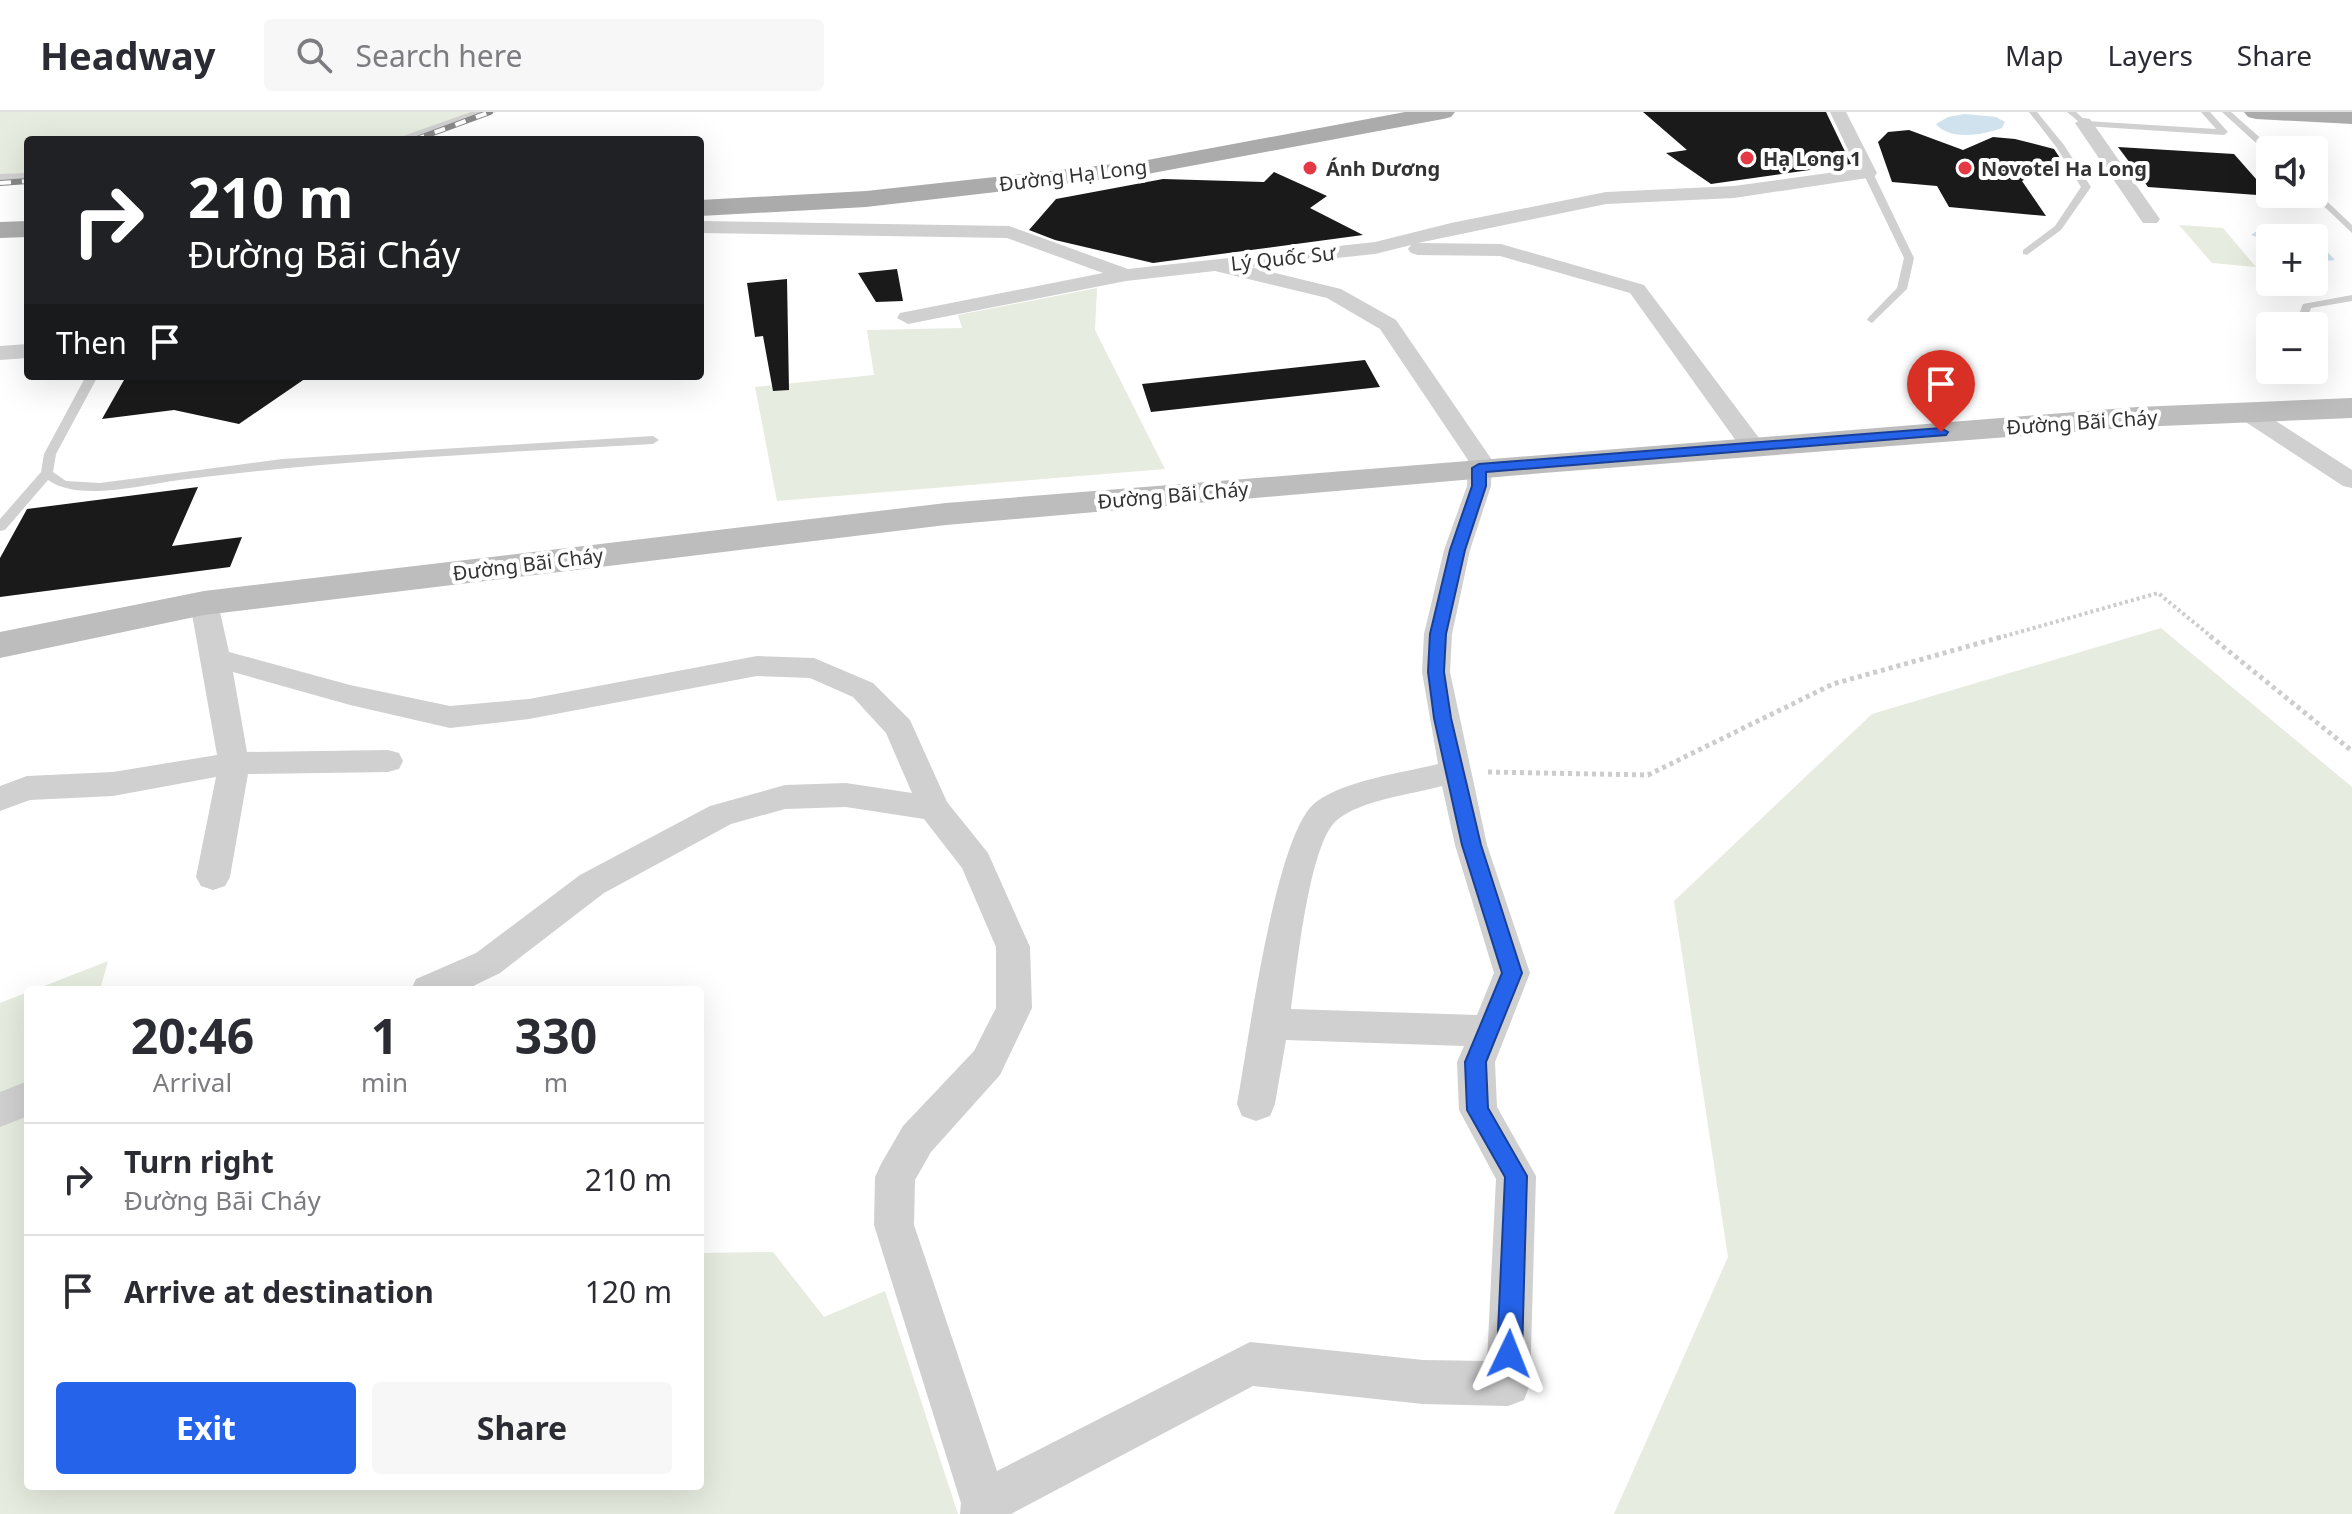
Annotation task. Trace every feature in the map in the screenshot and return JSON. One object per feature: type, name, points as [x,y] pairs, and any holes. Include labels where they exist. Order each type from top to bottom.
[{"type":"main road","name":"Đường Hạ Long","points":[[704,208],[866,199],[1142,168],[1443,112]]},
{"type":"main road","points":[[2256,112],[2352,117]]},
{"type":"main road","points":[[0,230],[24,229]]},
{"type":"main road","name":"Đường Bãi Cháy","points":[[0,645],[204,603],[946,514],[1479,468],[2137,417],[2352,408]]},
{"type":"street","points":[[1838,112],[1868,173]]},
{"type":"street","points":[[2078,117],[2150,219]]},
{"type":"street","name":"Lý Quốc Sư","points":[[704,227],[1009,232],[1126,275],[1375,248],[1451,229],[1606,198],[1734,192],[1868,173]]},
{"type":"street","points":[[1375,248],[1501,250],[1637,289],[1753,447]]},
{"type":"street","points":[[216,658],[350,695],[450,717],[529,709],[757,666],[814,668],[863,690],[899,728],[934,808],[976,862],[1013,947],[1014,1008],[987,1063],[917,1139],[895,1177],[894,1225],[984,1509],[1250,1364],[1423,1382],[1508,1384],[1516,1176],[1478,1110],[1476,1062],[1512,973],[1471,845],[1436,672],[1438,634],[1457,550],[1479,486],[1477,454],[1388,325],[1334,293],[1214,265]]},
{"type":"street","points":[[908,318],[1126,275]]},
{"type":"street","points":[[0,353],[24,351]]},
{"type":"street","points":[[2246,412],[2352,481]]},
{"type":"street","points":[[204,603],[234,763],[213,877]]},
{"type":"street","points":[[0,799],[27,788],[113,784],[234,763],[388,761]]},
{"type":"street","points":[[1256,1104],[1295,880],[1312,827],[1326,811],[1347,799],[1455,771]]},
{"type":"street","points":[[438,986],[488,963],[592,884],[721,815],[785,797],[846,795],[934,808]]},
{"type":"street","points":[[1271,1024],[1490,1031]]},
{"type":"street","points":[[0,1110],[24,1100]]},
{"type":"lane","points":[[408,136],[479,112]]},
{"type":"lane","points":[[2027,252],[2058,228],[2086,187],[2061,147],[2033,112]]},
{"type":"lane","points":[[2078,117],[2119,135],[2208,141],[2224,132],[2205,112]]},
{"type":"lane","points":[[2226,112],[2256,139]]},
{"type":"lane","points":[[1868,173],[1909,258],[1902,289],[1872,320]]},
{"type":"lane","points":[[0,177],[24,176]]},
{"type":"lane","points":[[2328,206],[2352,230]]},
{"type":"lane","points":[[2305,312],[2307,306],[2352,298]]},
{"type":"lane","points":[[0,527],[47,473],[50,454],[90,380]]},
{"type":"lane","points":[[47,473],[63,485],[100,487],[282,463],[653,440]]},
{"type":"path","points":[[1455,771],[1648,775],[1833,684],[2158,593],[2352,751]]},
{"type":"shaded area","points":[[0,112],[497,112],[428,136],[24,136],[24,182],[0,183]]},
{"type":"shaded area","points":[[2179,225],[2223,228],[2256,267],[2212,263]]},
{"type":"shaded area","points":[[1097,288],[1095,330],[1165,469],[777,501],[755,387],[874,375],[867,330],[962,328],[958,315]]},
{"type":"shaded area","points":[[2161,628],[2352,787],[2352,1514],[1614,1514],[1728,1257],[1674,901],[1872,714]]},
{"type":"shaded area","points":[[108,961],[101,986],[44,986]]},
{"type":"shaded area","points":[[24,994],[24,1490],[704,1490],[704,1253],[773,1252],[824,1317],[885,1291],[958,1514],[0,1514],[0,1003]]},
{"type":"water","points":[[1965,114],[1996,117],[2005,122],[2002,128],[1967,135],[1950,133],[1936,124],[1948,117]]},
{"type":"building","name":"Hạ Long 1","points":[[1643,112],[1826,112],[1851,164],[1711,184],[1666,153],[1687,150]]},
{"type":"building","name":"Novotel Ha Long","points":[[1909,130],[1963,150],[1993,137],[2054,149],[2060,158],[2022,181],[2046,216],[1949,207],[1937,186],[1892,182],[1878,142],[1888,132]]},
{"type":"building","points":[[2118,147],[2234,154],[2256,179],[2256,195],[2148,187]]},
{"type":"building","points":[[1274,172],[1327,196],[1310,208],[1363,235],[1153,263],[1055,240],[1029,230],[1056,199],[1163,179],[1264,182]]},
{"type":"building","points":[[897,269],[903,301],[876,302],[858,273]]},
{"type":"building","points":[[787,279],[789,390],[773,391],[763,336],[755,337],[747,283]]},
{"type":"building","points":[[1365,360],[1380,387],[1151,412],[1142,384]]},
{"type":"building","points":[[124,380],[303,380],[239,424],[174,410],[102,419]]},
{"type":"building","points":[[198,487],[172,546],[242,537],[230,567],[0,597],[0,558],[27,509]]},
{"type":"railway","points":[[425,136],[490,112]]},
{"type":"railway","points":[[0,183],[24,181]]},
{"type":"place","name":"Hạ Long 1","points":[[1747,158]]},
{"type":"place","name":"Ánh Dương","points":[[1310,168]]},
{"type":"place","name":"Novotel Ha Long","points":[[1965,168]]},
{"type":"route","points":[[1509,1354],[1516,1176],[1478,1110],[1476,1062],[1512,973],[1471,845],[1436,672],[1438,634],[1457,550],[1479,486],[1479,468],[1941,432]]}]
